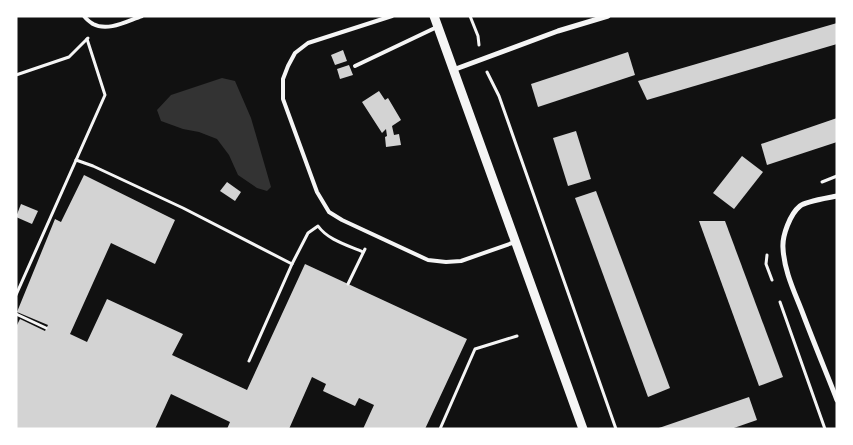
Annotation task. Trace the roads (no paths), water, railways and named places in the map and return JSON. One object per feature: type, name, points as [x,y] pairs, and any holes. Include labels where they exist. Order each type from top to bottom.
[{"type":"street","points":[[434,16],[583,429]]},
{"type":"street","points":[[453,70],[558,31],[608,16]]},
{"type":"street","points":[[837,196],[820,199],[800,206],[785,230],[782,246],[784,261],[795,294],[837,400]]},
{"type":"lane","points":[[84,16],[94,25],[105,28],[142,16]]},
{"type":"lane","points":[[392,16],[308,43],[295,53],[288,66],[283,79],[283,99],[317,192],[329,212],[342,220],[428,260],[461,261],[516,242]]},
{"type":"lane","points":[[355,66],[437,27]]}]
